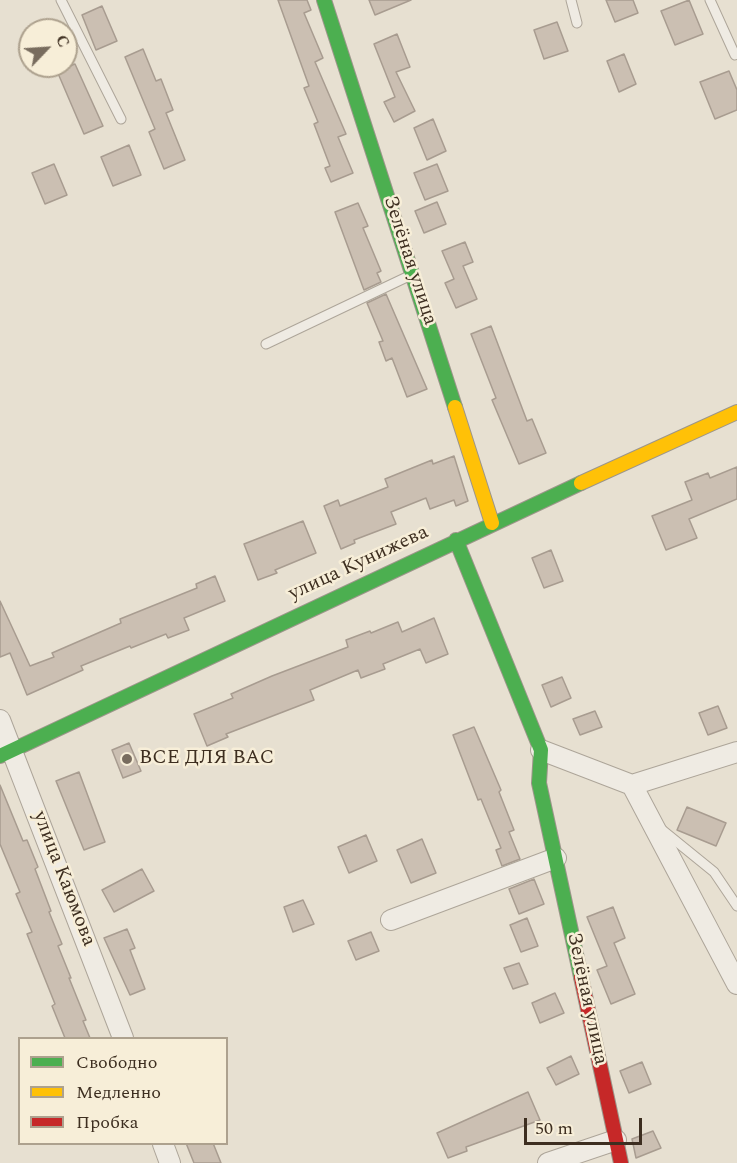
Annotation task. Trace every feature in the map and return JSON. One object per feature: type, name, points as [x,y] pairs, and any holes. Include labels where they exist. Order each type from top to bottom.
[{"type":"street","name":"Зелёная улица","points":[[324,0],[414,273],[492,523]]},
{"type":"street","name":"улица Кунижева","points":[[6,753],[492,523],[737,412]]},
{"type":"street","name":"Зелёная улица","points":[[456,540],[541,750],[539,783],[621,1163]]},
{"type":"street","name":"улица Каюмова","points":[[0,720],[6,753],[123,1037]]},
{"type":"street","points":[[541,750],[632,785],[737,752]]},
{"type":"street","points":[[632,785],[737,984]]},
{"type":"street","points":[[391,920],[556,858]]},
{"type":"street","points":[[548,1163],[616,1140]]},
{"type":"street","points":[[163,1145],[170,1163]]},
{"type":"lane","points":[[61,0],[121,119]]},
{"type":"lane","points":[[571,0],[577,23]]},
{"type":"lane","points":[[710,0],[735,55]]},
{"type":"lane","points":[[266,344],[414,273]]},
{"type":"lane","points":[[652,823],[714,872],[737,906]]},
{"type":"building","points":[[278,0],[307,0],[311,10],[304,13],[323,58],[315,62],[346,134],[338,137],[353,173],[331,182],[325,168],[330,166],[314,124],[318,122],[304,88],[309,86]]},
{"type":"building","points":[[369,0],[411,0],[375,15]]},
{"type":"building","points":[[606,0],[633,0],[638,13],[615,22]]},
{"type":"building","points":[[689,0],[703,34],[675,45],[661,11]]},
{"type":"building","points":[[102,6],[117,41],[96,50],[82,15]]},
{"type":"building","points":[[557,22],[568,51],[544,59],[534,30]]},
{"type":"building","points":[[397,34],[410,67],[396,72],[415,111],[394,122],[384,102],[395,97],[374,44]]},
{"type":"building","points":[[143,49],[156,81],[161,79],[173,110],[166,113],[185,160],[164,169],[149,132],[155,129],[125,57]]},
{"type":"building","points":[[624,54],[636,84],[619,92],[607,61]]},
{"type":"building","points":[[78,71],[103,126],[84,134],[60,78],[78,78]]},
{"type":"building","points":[[729,71],[737,90],[737,110],[715,119],[700,82]]},
{"type":"building","points":[[433,119],[446,151],[427,160],[414,128]]},
{"type":"building","points":[[129,145],[141,175],[113,186],[101,157]]},
{"type":"building","points":[[54,164],[67,195],[45,204],[32,173]]},
{"type":"building","points":[[437,164],[448,191],[425,200],[414,173]]},
{"type":"building","points":[[437,202],[446,224],[424,233],[415,211]]},
{"type":"building","points":[[358,203],[368,226],[363,228],[381,271],[377,273],[381,282],[364,290],[335,212]]},
{"type":"building","points":[[465,242],[473,262],[463,266],[477,299],[456,308],[445,283],[454,279],[442,251]]},
{"type":"building","points":[[386,294],[427,389],[407,397],[392,358],[386,361],[379,342],[383,341],[367,303]]},
{"type":"building","points":[[491,326],[527,421],[532,419],[546,453],[519,464],[492,400],[496,398],[471,334]]},
{"type":"building","points":[[454,456],[468,501],[456,506],[454,500],[430,509],[426,498],[391,512],[396,524],[354,540],[355,543],[341,549],[324,506],[338,500],[340,506],[388,487],[385,479],[432,460],[433,464]]},
{"type":"building","points":[[737,467],[737,499],[689,519],[697,538],[666,550],[652,516],[692,500],[685,482],[708,473],[710,478]]},
{"type":"building","points":[[303,521],[316,553],[275,570],[277,573],[258,580],[244,544]]},
{"type":"building","points":[[551,550],[563,581],[544,588],[532,558]]},
{"type":"building","points":[[215,576],[225,601],[184,618],[189,630],[168,638],[166,634],[131,648],[130,646],[81,666],[83,670],[27,695],[10,653],[0,657],[0,601],[30,666],[54,657],[52,653],[121,623],[120,619],[197,588],[196,584]]},
{"type":"building","points":[[434,618],[448,654],[426,663],[420,649],[383,664],[385,669],[361,678],[358,670],[310,690],[314,700],[226,734],[228,737],[207,746],[194,714],[233,698],[231,694],[272,676],[348,647],[346,640],[398,622],[402,632]]},
{"type":"building","points":[[562,677],[571,698],[551,707],[542,685]]},
{"type":"building","points":[[718,706],[727,728],[708,735],[699,713]]},
{"type":"building","points":[[595,711],[602,727],[580,735],[573,719]]},
{"type":"building","points":[[474,727],[501,790],[499,792],[514,830],[509,832],[520,859],[502,866],[496,850],[501,848],[481,799],[478,800],[453,735]]},
{"type":"building","points":[[129,743],[141,771],[123,778],[112,750]]},
{"type":"building","points":[[79,772],[105,842],[84,850],[56,781]]},
{"type":"building","points":[[0,785],[23,841],[27,840],[38,867],[35,869],[62,944],[58,946],[86,1020],[83,1021],[90,1037],[65,1037],[52,1006],[55,1004],[27,934],[32,932],[16,894],[20,892],[0,844]]},
{"type":"building","points":[[687,807],[726,823],[716,846],[677,830]]},
{"type":"building","points":[[366,835],[377,861],[349,873],[338,847]]},
{"type":"building","points":[[422,839],[436,873],[411,883],[397,850]]},
{"type":"building","points":[[142,869],[154,891],[114,912],[102,890]]},
{"type":"building","points":[[534,879],[544,904],[519,914],[509,889]]},
{"type":"building","points":[[303,900],[314,924],[293,932],[284,907]]},
{"type":"building","points":[[613,907],[625,938],[614,943],[635,994],[611,1004],[597,970],[607,966],[587,917]]},
{"type":"building","points":[[527,918],[538,946],[521,952],[510,925]]},
{"type":"building","points":[[127,929],[135,948],[130,950],[145,989],[130,995],[104,938]]},
{"type":"building","points":[[371,932],[379,951],[356,960],[348,941]]},
{"type":"building","points":[[519,963],[528,984],[513,989],[504,968]]},
{"type":"building","points":[[555,993],[564,1013],[540,1023],[532,1003]]},
{"type":"building","points":[[571,1056],[579,1074],[556,1085],[547,1068]]},
{"type":"building","points":[[642,1062],[651,1084],[629,1093],[620,1071]]},
{"type":"building","points":[[528,1092],[540,1120],[466,1147],[467,1151],[448,1158],[437,1133]]},
{"type":"building","points":[[653,1131],[661,1148],[636,1158],[632,1139]]},
{"type":"building","points":[[187,1145],[214,1145],[221,1163],[194,1163]]},
{"type":"traffic: fast","points":[[324,0],[455,407]]},
{"type":"traffic: fast","points":[[0,756],[581,483]]},
{"type":"traffic: fast","points":[[456,540],[541,750],[539,783],[581,977]]},
{"type":"traffic: slow","points":[[455,407],[492,523]]},
{"type":"traffic: slow","points":[[581,483],[737,412]]},
{"type":"traffic: jam","points":[[581,977],[621,1163]]},
{"type":"place","name":"ВСЕ ДЛЯ ВАС","points":[[127,759]]}]
